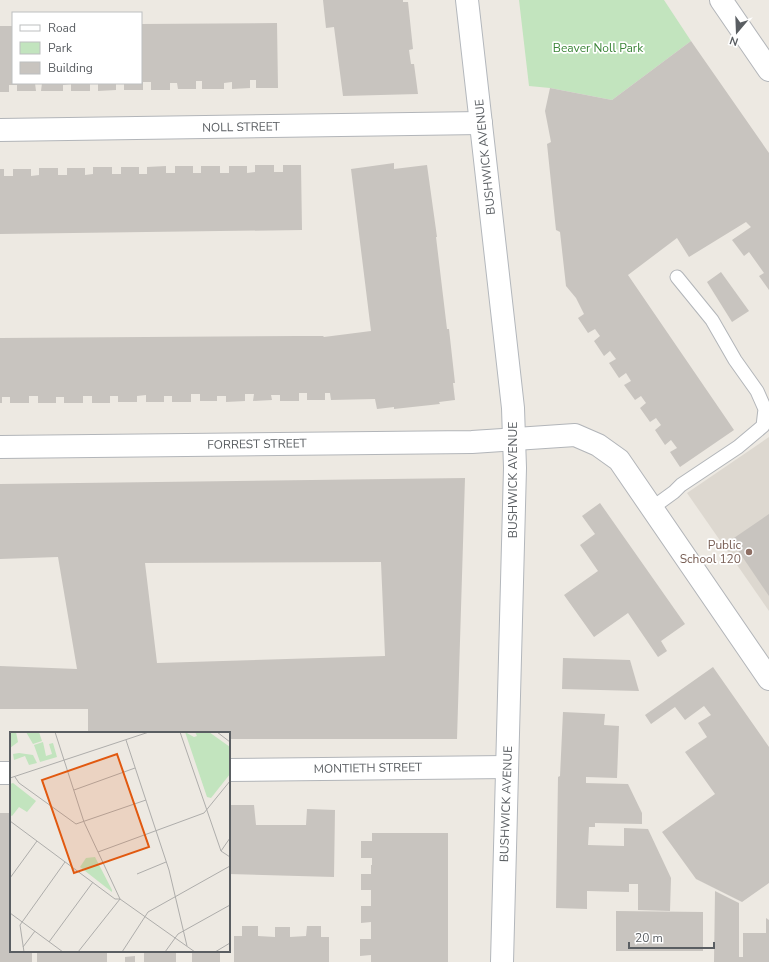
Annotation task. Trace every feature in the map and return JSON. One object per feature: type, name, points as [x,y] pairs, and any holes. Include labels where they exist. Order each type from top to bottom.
[{"type":"street","name":"BUSHWICK AVENUE","points":[[467,0],[513,408],[515,468],[502,962]]},
{"type":"street","points":[[721,0],[769,70]]},
{"type":"street","name":"NOLL STREET","points":[[0,130],[481,123]]},
{"type":"street","name":"FORREST STREET","points":[[0,447],[472,442],[575,435],[598,445],[619,460],[769,679]]},
{"type":"street","name":"MONTIETH STREET","points":[[230,770],[507,767]]},
{"type":"street","points":[[0,773],[10,772]]},
{"type":"lane","points":[[652,508],[681,485],[738,447],[763,426],[765,409],[756,391],[735,360],[712,320],[677,277]]},
{"type":"shaded area","name":"Public School 120","points":[[769,437],[769,611],[687,493]]},
{"type":"green space","name":"Beaver Noll Park","points":[[519,0],[664,0],[691,41],[612,100],[550,88],[529,86]]},
{"type":"building","points":[[323,0],[403,0],[403,2],[408,2],[413,49],[409,50],[411,64],[414,64],[418,94],[343,96],[334,27],[326,28]]},
{"type":"building","points":[[277,23],[278,88],[256,88],[256,80],[250,80],[250,88],[232,89],[232,82],[224,83],[224,89],[202,89],[202,81],[196,81],[196,89],[178,89],[177,83],[170,83],[170,90],[151,90],[151,82],[143,82],[143,90],[124,90],[124,84],[142,84],[142,24]]},
{"type":"building","points":[[0,26],[12,26],[12,84],[35,84],[36,91],[17,91],[17,85],[9,85],[9,92],[0,92]]},
{"type":"building","points":[[691,41],[769,153],[769,290],[759,276],[764,273],[749,252],[744,256],[732,240],[751,227],[746,222],[689,257],[677,238],[628,275],[734,430],[680,467],[670,452],[677,448],[671,440],[665,445],[655,430],[661,425],[656,418],[650,422],[640,408],[646,403],[641,396],[635,400],[624,385],[631,381],[626,373],[619,378],[609,363],[616,359],[610,351],[604,356],[594,341],[600,336],[595,329],[588,333],[578,318],[584,314],[576,298],[566,286],[560,232],[556,230],[547,144],[551,142],[545,111],[550,88],[612,100]]},
{"type":"building","points":[[42,84],[71,84],[63,85],[63,91],[41,91]]},
{"type":"building","points":[[71,84],[90,84],[90,91],[71,91]]},
{"type":"building","points":[[98,84],[116,84],[116,90],[98,91]]},
{"type":"building","points":[[394,163],[394,169],[427,165],[437,237],[447,329],[449,329],[455,383],[453,383],[455,400],[439,402],[440,404],[394,409],[394,407],[377,409],[375,399],[331,400],[330,393],[325,393],[325,400],[307,400],[307,393],[299,393],[299,401],[280,401],[280,395],[271,395],[272,400],[253,401],[254,394],[245,394],[245,401],[226,402],[226,396],[217,396],[217,401],[200,401],[200,394],[191,394],[191,402],[172,402],[172,396],[164,396],[164,402],[146,402],[146,395],[137,396],[137,402],[118,402],[118,396],[110,396],[110,403],[92,403],[92,396],[83,396],[83,403],[64,403],[64,397],[56,397],[56,403],[38,403],[38,396],[29,396],[29,403],[10,403],[10,397],[2,397],[2,403],[0,403],[0,338],[324,337],[371,331],[351,169]]},
{"type":"building","points":[[255,165],[274,165],[274,172],[283,172],[283,165],[301,165],[302,230],[0,234],[0,169],[4,169],[4,176],[13,176],[13,169],[31,169],[31,176],[39,175],[39,168],[58,168],[58,175],[67,175],[67,168],[85,168],[85,175],[93,174],[93,167],[112,167],[112,174],[121,174],[121,167],[139,167],[139,174],[147,174],[147,167],[166,166],[166,173],[175,173],[175,166],[193,166],[193,173],[201,173],[201,166],[220,166],[220,173],[229,173],[229,166],[247,166],[247,173],[255,172]]},
{"type":"building","points":[[721,272],[749,311],[732,322],[707,282]]},
{"type":"building","points":[[465,478],[457,739],[230,739],[230,732],[88,732],[88,709],[0,709],[0,666],[77,669],[58,557],[0,559],[0,484]],"holes":[[[381,562],[385,656],[157,663],[145,563]]]},
{"type":"building","points":[[600,503],[685,624],[661,641],[667,651],[658,657],[628,613],[594,637],[564,595],[598,571],[580,545],[595,534],[582,516]]},
{"type":"building","name":"Public School 120","points":[[769,514],[769,596],[731,540]]},
{"type":"building","points":[[563,658],[630,660],[639,691],[562,689]]},
{"type":"building","points":[[713,667],[769,747],[769,883],[742,902],[696,879],[662,832],[715,794],[685,752],[707,737],[698,723],[711,715],[704,706],[685,720],[675,707],[651,724],[645,715]]},
{"type":"building","points":[[563,712],[605,714],[604,725],[619,726],[617,778],[586,777],[586,783],[628,784],[642,813],[642,824],[595,823],[595,827],[589,827],[588,845],[624,846],[624,828],[648,829],[671,878],[670,911],[638,910],[638,884],[629,884],[629,892],[587,891],[587,909],[556,908],[558,777],[560,776]]},
{"type":"building","points":[[230,805],[254,805],[256,825],[306,825],[307,809],[335,810],[334,877],[230,874]]},
{"type":"building","points":[[0,813],[10,813],[10,952],[32,952],[32,962],[0,962]]},
{"type":"building","points":[[372,833],[448,833],[448,962],[371,962],[371,955],[360,956],[360,939],[371,939],[371,922],[361,923],[361,906],[371,906],[371,890],[361,890],[361,874],[371,874],[372,865],[372,858],[361,858],[361,841],[372,841]]},
{"type":"building","points":[[715,891],[739,903],[739,957],[743,957],[743,933],[766,933],[766,918],[769,920],[769,962],[714,962]]},
{"type":"building","points":[[616,911],[703,912],[703,951],[616,951]]},
{"type":"building","points":[[242,926],[258,926],[258,936],[275,937],[275,927],[290,927],[290,937],[306,936],[307,926],[321,926],[321,937],[329,937],[329,962],[234,962],[234,936],[242,936]]},
{"type":"building","points":[[37,952],[107,952],[107,962],[37,962]]},
{"type":"building","points":[[144,952],[176,952],[176,962],[144,962]]},
{"type":"building","points":[[192,952],[220,952],[220,962],[192,962]]},
{"type":"building","points":[[135,956],[135,962],[125,962],[125,957]]},
{"type":"place","name":"Public School 120","points":[[749,552]]}]
